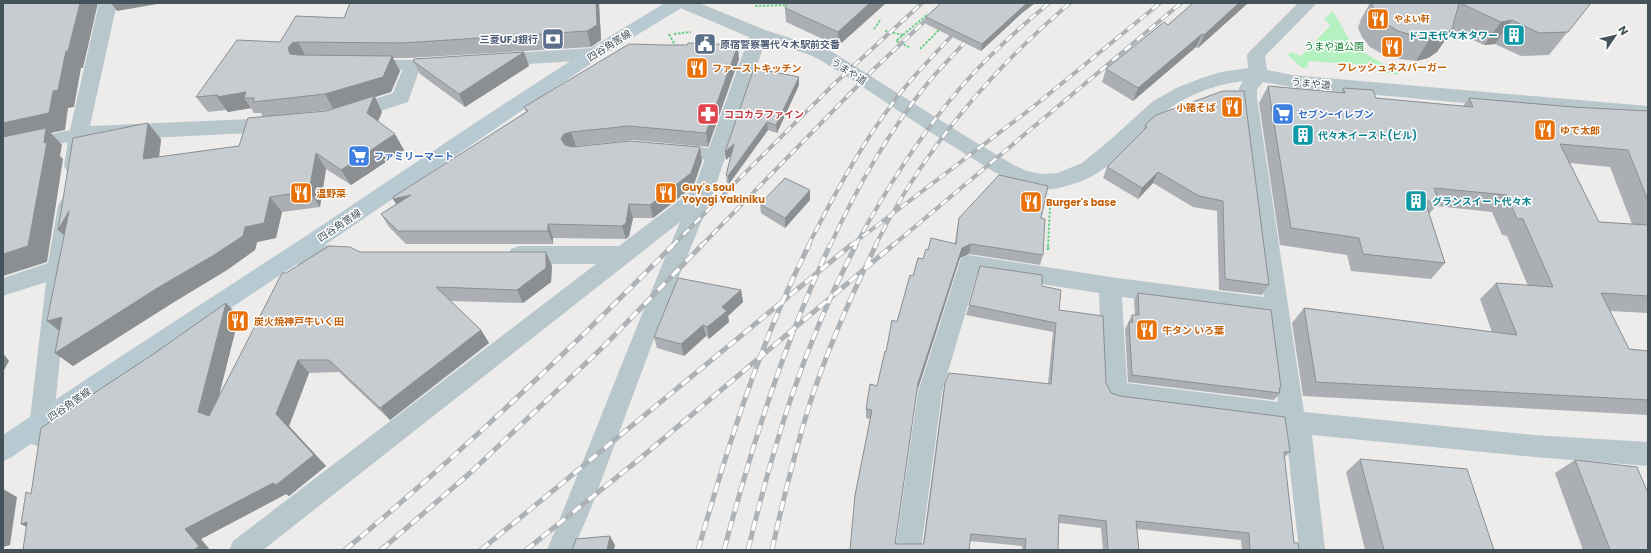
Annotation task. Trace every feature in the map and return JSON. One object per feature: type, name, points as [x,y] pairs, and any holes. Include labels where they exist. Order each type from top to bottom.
[{"type":"main road","name":"四谷角筈線","points":[[3,449],[99,383],[292,256],[593,54],[677,3]]},
{"type":"street","points":[[38,452],[58,269],[79,134],[108,3]]},
{"type":"street","name":"うまや道","points":[[684,3],[759,34],[816,51],[1007,170],[1024,178],[1040,181],[1052,181],[1078,174],[1092,167],[1104,158],[1155,109],[1178,95],[1222,79],[1239,76],[1258,75],[1292,81],[1648,113]]},
{"type":"street","points":[[1308,3],[1256,55],[1258,75],[1248,88],[1248,98],[1277,308],[1295,419],[1312,550]]},
{"type":"street","points":[[560,550],[647,328],[703,193],[759,34]]},
{"type":"street","points":[[335,118],[401,97],[412,65],[593,54]]},
{"type":"street","points":[[79,134],[291,123]]},
{"type":"street","points":[[242,550],[703,193]]},
{"type":"street","points":[[292,256],[329,254]]},
{"type":"street","points":[[496,255],[623,255]]},
{"type":"street","points":[[908,550],[930,392],[969,264],[1110,286],[1277,308]]},
{"type":"street","points":[[3,287],[58,269]]},
{"type":"street","points":[[1110,286],[1115,392],[1295,419],[1534,446],[1648,454]]},
{"type":"lane","points":[[359,65],[412,65]]},
{"type":"lane","points":[[3,151],[79,134]]},
{"type":"lane","points":[[664,150],[717,155]]},
{"type":"path","points":[[750,6],[796,5]]},
{"type":"path","points":[[909,47],[896,41],[928,14]]},
{"type":"path","points":[[874,29],[881,18]]},
{"type":"path","points":[[920,49],[942,28]]},
{"type":"path","points":[[886,31],[903,35]]},
{"type":"path","points":[[680,53],[669,34],[692,32]]},
{"type":"path","points":[[1047,276],[1052,181]]},
{"type":"green space","name":"うまや道公園","points":[[1333,11],[1352,45],[1401,75],[1385,73],[1379,66],[1309,61],[1307,68],[1302,68],[1288,55],[1291,52],[1301,56],[1331,25],[1324,19]]},
{"type":"building","points":[[3,3],[80,3],[68,51],[66,51],[58,90],[53,91],[49,113],[3,123]]},
{"type":"building","points":[[350,3],[596,3],[597,25],[587,31],[402,43],[292,43],[288,48],[290,54],[392,56],[383,77],[325,94],[253,102],[254,98],[244,98],[246,92],[217,97],[218,95],[196,97],[237,40],[280,42],[296,16],[344,18]]},
{"type":"building","points":[[788,3],[870,3],[838,32],[785,8]]},
{"type":"building","points":[[941,3],[1027,3],[982,44],[926,17]]},
{"type":"building","points":[[1193,3],[1239,3],[1204,35],[1202,34],[1138,88],[1106,69],[1164,22],[1168,25]]},
{"type":"building","points":[[1372,3],[1459,3],[1452,29],[1444,35],[1431,37],[1415,36],[1398,31],[1385,23],[1375,14]]},
{"type":"building","points":[[1460,3],[1591,3],[1568,32],[1539,33],[1512,20],[1501,22]]},
{"type":"building","points":[[688,43],[738,45],[706,133],[629,126],[571,132],[564,134],[561,139],[565,145],[572,147],[630,141],[700,147],[691,173],[650,205],[629,204],[626,223],[622,226],[548,224],[548,231],[398,231],[381,214],[411,195],[393,199],[393,197],[528,111],[524,107],[629,44],[687,45]]},
{"type":"building","points":[[524,52],[459,94],[413,61],[414,59]]},
{"type":"building","points":[[754,68],[799,77],[776,125],[767,122],[728,176],[726,175],[734,144],[725,152]]},
{"type":"building","points":[[1268,86],[1345,93],[1343,88],[1373,90],[1376,98],[1473,107],[1469,98],[1573,107],[1648,111],[1648,201],[1628,150],[1560,144],[1599,222],[1648,225],[1648,296],[1601,293],[1629,349],[1648,351],[1648,400],[1316,382],[1304,308],[1517,335],[1496,283],[1553,287],[1523,219],[1517,219],[1507,195],[1434,188],[1439,202],[1425,201],[1445,263],[1363,254],[1359,238],[1291,228]]},
{"type":"building","points":[[1223,91],[1244,91],[1269,285],[1225,279],[1223,201],[1199,196],[1158,172],[1142,188],[1107,167],[1147,127],[1145,125],[1156,115]]},
{"type":"building","points":[[374,96],[367,113],[395,134],[341,170],[316,153],[309,191],[270,197],[264,223],[245,227],[243,236],[55,353],[62,317],[47,321],[69,211],[58,230],[73,138],[148,123],[143,159],[239,146],[248,118],[326,111]]},
{"type":"building","points":[[46,128],[44,143],[47,142],[28,246],[3,254],[3,137]]},
{"type":"building","points":[[999,175],[1048,186],[1041,218],[1045,219],[1043,255],[971,244],[962,248],[918,383],[895,544],[924,543],[945,383],[949,373],[1051,384],[1056,323],[969,305],[980,266],[1042,275],[1042,286],[1061,290],[1059,310],[1103,316],[1106,383],[1111,393],[1120,396],[1285,417],[1290,452],[1284,452],[1294,543],[1298,543],[1299,550],[1250,550],[1249,533],[1136,521],[1139,550],[1108,550],[1106,521],[1059,515],[1058,550],[1025,550],[1026,539],[971,534],[969,550],[850,550],[855,495],[872,410],[866,409],[870,384],[877,386],[885,351],[886,352],[892,320],[897,322],[910,275],[913,276],[918,258],[923,259],[926,249],[928,250],[931,238],[956,244],[959,218]]},
{"type":"building","points":[[785,178],[810,190],[785,218],[760,204]]},
{"type":"building","points":[[329,246],[350,247],[360,252],[546,252],[546,268],[517,290],[436,287],[481,330],[380,408],[329,360],[298,360],[276,414],[314,455],[276,485],[273,483],[185,529],[199,546],[194,550],[23,550],[27,522],[21,524],[26,492],[31,494],[41,428],[152,355],[226,303],[198,412],[209,416],[282,273],[286,273]]},
{"type":"building","points":[[678,278],[741,290],[722,307],[727,311],[707,327],[703,325],[681,344],[654,337]]},
{"type":"building","points":[[1138,293],[1271,310],[1281,388],[1279,388],[1280,393],[1132,375],[1129,322],[1133,322],[1132,315],[1139,315]]},
{"type":"building","points":[[1360,459],[1467,469],[1494,550],[1384,550]]},
{"type":"building","points":[[1575,460],[1637,467],[1648,493],[1648,550],[1610,550]]},
{"type":"building","points":[[610,536],[607,550],[572,550],[576,539]]},
{"type":"railway","points":[[345,550],[388,514],[513,402],[594,324],[835,83],[922,3]]},
{"type":"railway","points":[[701,246],[874,69],[944,3]]},
{"type":"railway","points":[[859,239],[917,144],[961,87],[993,54],[1049,3]]},
{"type":"railway","points":[[893,214],[914,178],[960,115],[1012,56],[1070,3]]},
{"type":"railway","points":[[893,214],[1033,107],[1160,3]]},
{"type":"railway","points":[[892,246],[1181,3]]},
{"type":"railway","points":[[808,246],[855,160],[882,118],[911,80],[959,28]]},
{"type":"railway","points":[[830,246],[850,204],[873,162],[899,122],[927,84],[972,35]]},
{"type":"railway","points":[[859,239],[893,214]]},
{"type":"railway","points":[[875,246],[893,214]]},
{"type":"railway","points":[[850,246],[859,239]]},
{"type":"railway","points":[[855,246],[859,239]]},
{"type":"railway","points":[[381,550],[470,473],[605,345],[702,245]]},
{"type":"railway","points":[[783,301],[809,245]]},
{"type":"railway","points":[[817,273],[830,245]]},
{"type":"railway","points":[[817,273],[851,245]]},
{"type":"railway","points":[[830,298],[856,245]]},
{"type":"railway","points":[[865,269],[876,245]]},
{"type":"railway","points":[[865,269],[893,245]]},
{"type":"railway","points":[[772,550],[794,457],[810,403],[840,322],[865,269]]},
{"type":"railway","points":[[830,298],[865,269]]},
{"type":"railway","points":[[783,301],[817,273]]},
{"type":"railway","points":[[795,328],[817,273]]},
{"type":"railway","points":[[748,550],[758,510],[792,394],[830,298]]},
{"type":"railway","points":[[795,328],[830,298]]},
{"type":"railway","points":[[481,550],[783,301]]},
{"type":"railway","points":[[760,357],[783,301]]},
{"type":"railway","points":[[724,550],[770,395],[795,328]]},
{"type":"railway","points":[[760,357],[795,328]]},
{"type":"railway","points":[[526,550],[637,461],[760,357]]},
{"type":"railway","points":[[698,550],[733,433],[760,357]]},
{"type":"place","name":"やよい軒","points":[[1378,19]]},
{"type":"place","name":"ドコモ代々木タワー","points":[[1514,35]]},
{"type":"place","name":"三菱UFJ銀行","points":[[553,39]]},
{"type":"place","name":"原宿警察署代々木駅前交番","points":[[705,44]]},
{"type":"place","name":"フレッシュネスバーガー","points":[[1392,47]]},
{"type":"place","name":"ファーストキッチン","points":[[697,68]]},
{"type":"place","name":"小諸そば","points":[[1232,107]]},
{"type":"place","name":"ココカラファイン","points":[[708,114]]},
{"type":"place","name":"セブン-イレブン","points":[[1283,114]]},
{"type":"place","name":"ゆで太郎","points":[[1545,130]]},
{"type":"place","name":"代々木イースト(ビル)","points":[[1303,135]]},
{"type":"place","name":"ファミリーマート","points":[[359,156]]},
{"type":"place","name":"温野菜","points":[[301,193]]},
{"type":"place","name":"Guy's Soul Yoyogi Yakiniku","points":[[666,193]]},
{"type":"place","name":"グランスイート代々木","points":[[1416,201]]},
{"type":"place","name":"Burger's base","points":[[1031,202]]},
{"type":"place","name":"炭火焼神戸牛いく田","points":[[238,321]]},
{"type":"place","name":"牛タン いろ葉","points":[[1147,330]]}]
